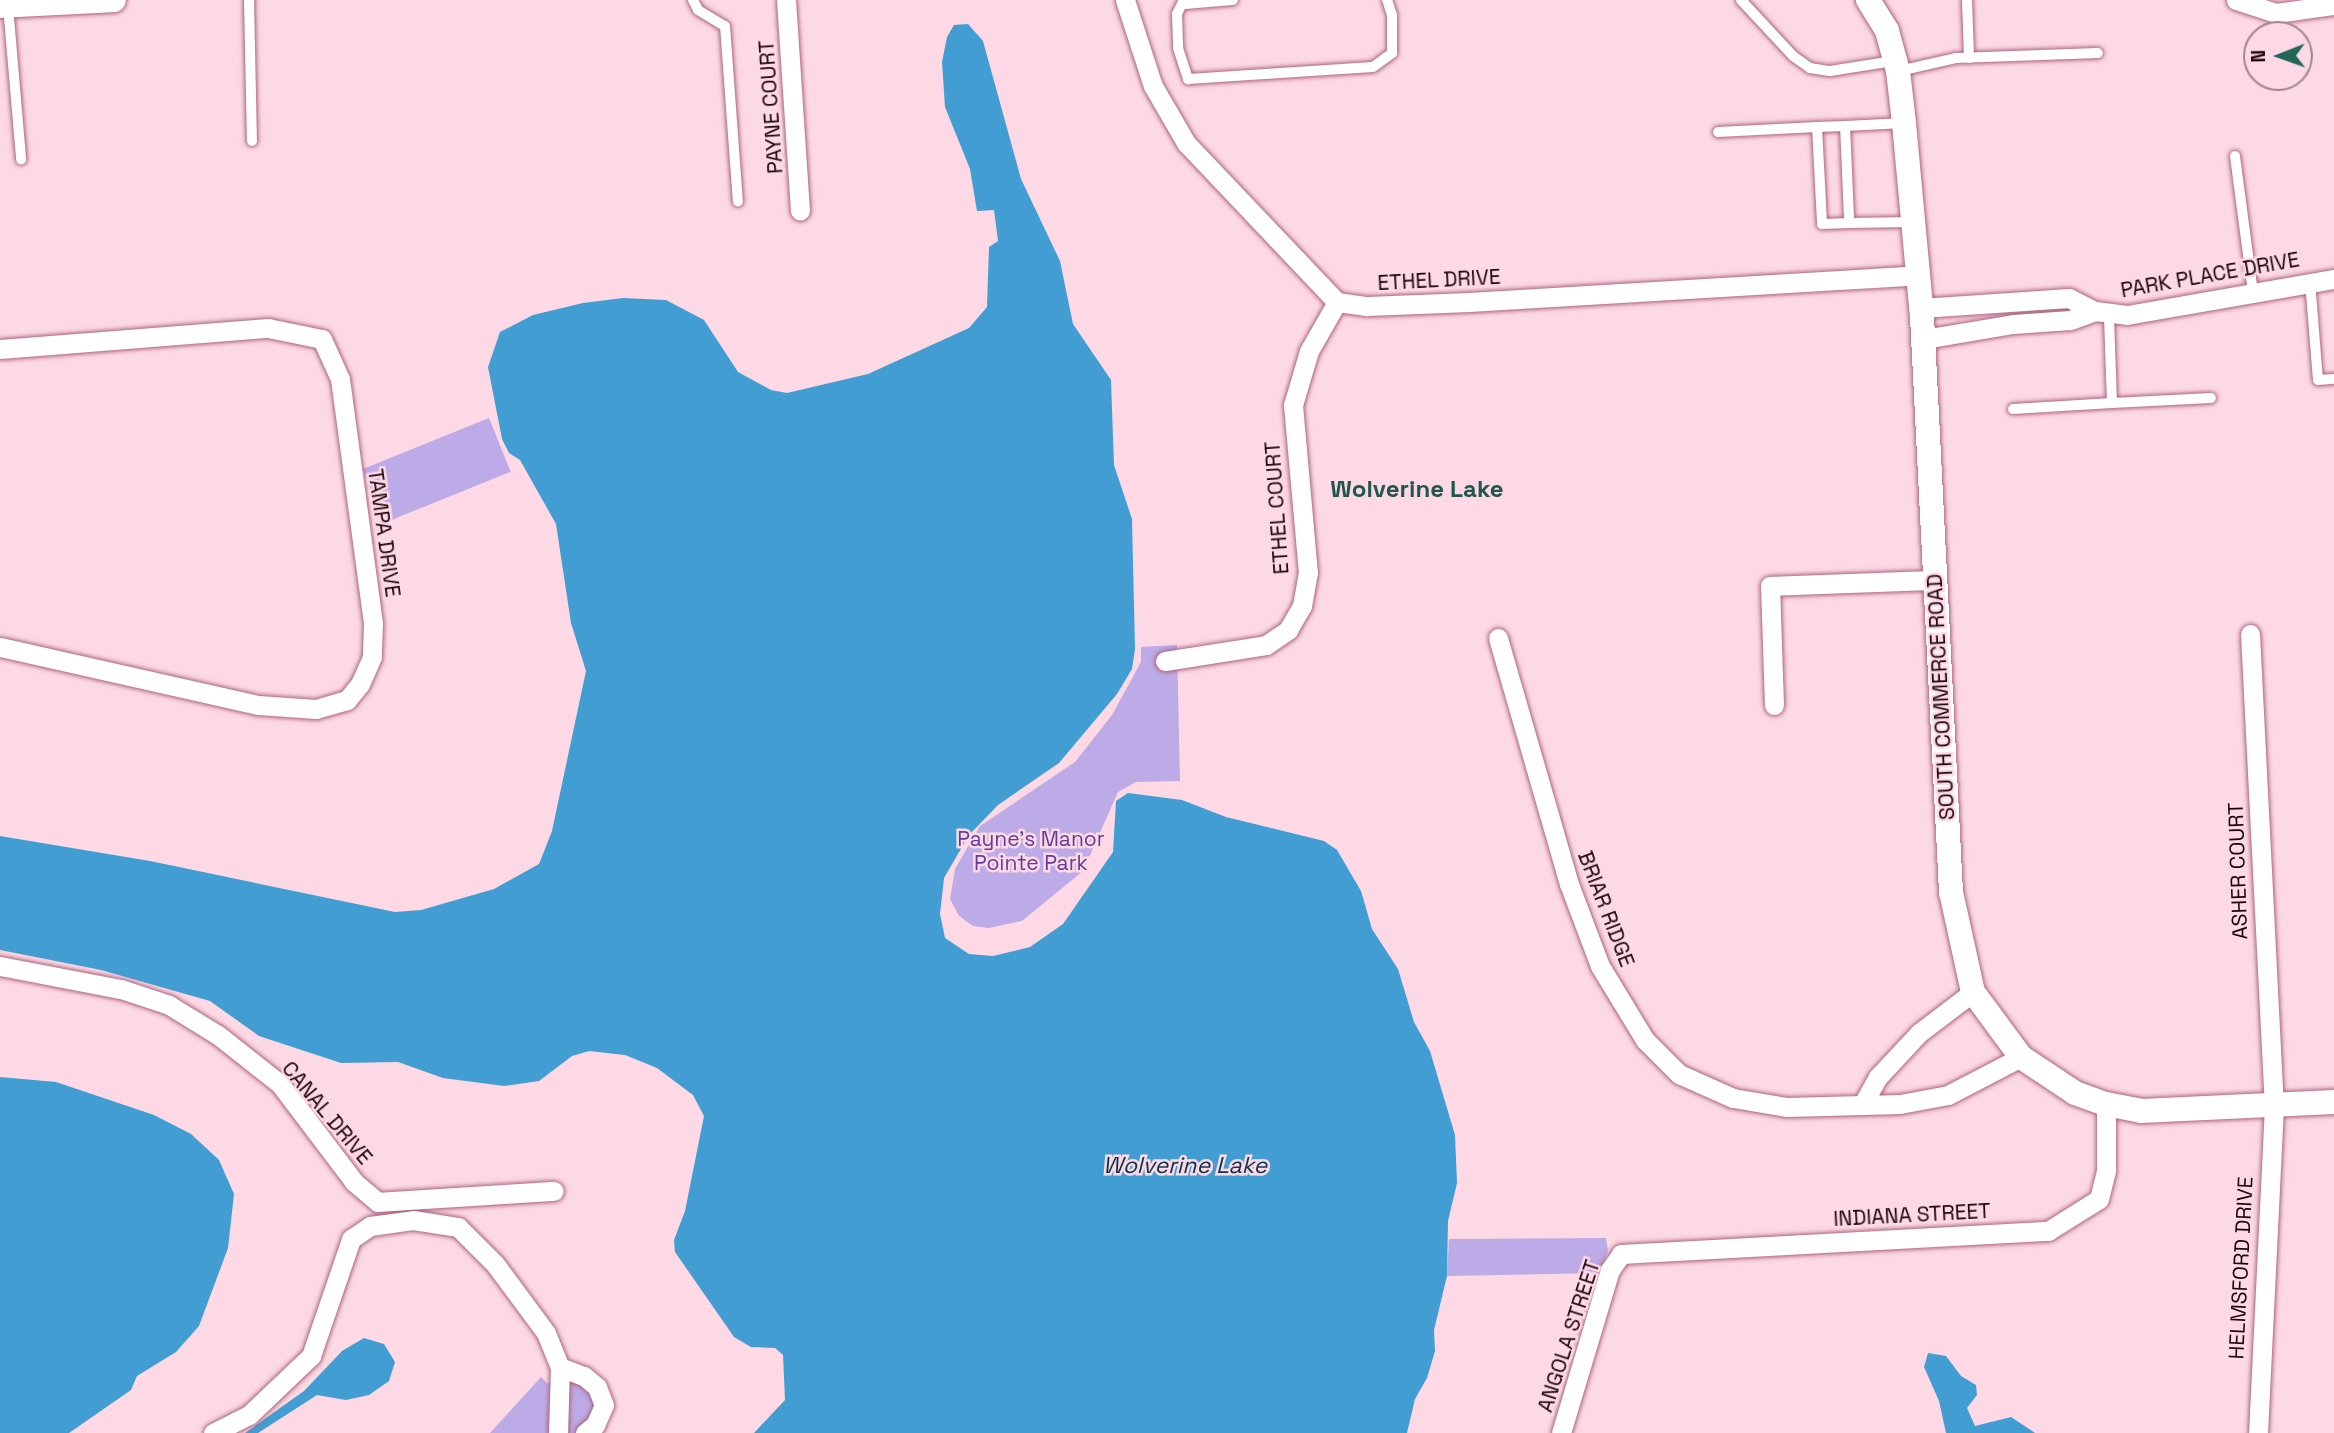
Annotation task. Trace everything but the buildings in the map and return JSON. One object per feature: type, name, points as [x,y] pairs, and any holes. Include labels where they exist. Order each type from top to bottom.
[{"type":"street","points":[[4,6],[114,0]]},
{"type":"street","name":"PAYNE COURT","points":[[786,0],[800,211]]},
{"type":"street","points":[[1125,0],[1153,86],[1186,143],[1337,302]]},
{"type":"street","name":"SOUTH COMMERCE ROAD","points":[[1868,0],[1887,31],[1897,66],[1904,123],[1923,339],[1951,892],[1972,992],[2021,1057],[2075,1093],[2106,1104],[2141,1111],[2334,1102]]},
{"type":"street","points":[[2236,0],[2276,13],[2334,5]]},
{"type":"street","name":"ETHEL DRIVE","points":[[1337,302],[1367,306],[1469,302],[1918,275]]},
{"type":"street","name":"PARK PLACE DRIVE","points":[[1923,339],[2070,320],[2102,313],[2193,306],[2310,280],[2334,279]]},
{"type":"street","name":"PARK PLACE DRIVE","points":[[1921,308],[2069,298],[2102,313]]},
{"type":"street","name":"ETHEL COURT","points":[[1165,661],[1266,645],[1289,630],[1302,606],[1308,573],[1293,405],[1309,351],[1337,302]]},
{"type":"street","name":"TAMPA DRIVE","points":[[0,349],[268,328],[322,339],[340,379],[373,623],[372,657],[360,684],[347,700],[316,709],[258,705],[0,646]]},
{"type":"street","points":[[1774,705],[1770,586],[1935,580]]},
{"type":"street","name":"ASHER COURT","points":[[2250,634],[2274,1106]]},
{"type":"street","name":"BRIAR RIDGE","points":[[1498,638],[1569,884],[1600,966],[1645,1040],[1679,1073],[1733,1098],[1787,1107],[1864,1102],[1900,1104],[1948,1095],[2021,1057]]},
{"type":"street","name":"CANAL DRIVE","points":[[0,966],[121,989],[169,1005],[218,1035],[280,1084],[337,1162],[378,1202],[412,1211],[554,1191]]},
{"type":"street","points":[[1864,1102],[1878,1077],[1919,1033],[1972,992]]},
{"type":"street","name":"INDIANA STREET","points":[[1621,1254],[2048,1231],[2099,1199],[2106,1170],[2106,1104]]},
{"type":"street","name":"HELMSFORD DRIVE","points":[[2258,1433],[2274,1106]]},
{"type":"street","points":[[213,1433],[249,1415],[311,1356],[351,1240],[370,1226],[412,1211],[458,1227],[478,1245],[546,1333],[560,1367],[558,1433]]},
{"type":"street","name":"ANGOLA STREET","points":[[1561,1433],[1610,1270],[1621,1254]]},
{"type":"street","points":[[560,1367],[584,1376],[597,1387],[604,1405],[595,1425],[585,1433]]},
{"type":"lane","points":[[248,0],[252,141]]},
{"type":"lane","points":[[693,0],[698,10],[725,26],[738,202]]},
{"type":"lane","points":[[1233,0],[1185,2],[1177,14],[1178,48],[1188,79],[1373,67],[1392,53],[1392,15],[1387,0]]},
{"type":"lane","points":[[1741,0],[1793,56],[1810,68],[1830,71],[1969,58],[2098,53]]},
{"type":"lane","points":[[1967,0],[1969,58]]},
{"type":"lane","points":[[4,6],[22,159]]},
{"type":"lane","points":[[1718,132],[1904,123]]},
{"type":"lane","points":[[1845,126],[1850,223]]},
{"type":"lane","points":[[1817,127],[1822,224],[1913,222]]},
{"type":"lane","points":[[2235,156],[2253,292]]},
{"type":"lane","points":[[2310,280],[2318,380],[2334,379]]},
{"type":"lane","points":[[2102,313],[2112,403]]},
{"type":"lane","points":[[2013,409],[2211,398]]},
{"type":"green space","points":[[489,418],[511,472],[385,523],[363,469]]},
{"type":"green space","name":"Payne's Manor Pointe Park","points":[[1177,645],[1180,781],[1136,782],[1118,792],[1083,871],[1022,921],[989,928],[973,926],[959,916],[950,899],[955,869],[980,826],[1075,762],[1112,715],[1141,662],[1141,647]]},
{"type":"green space","points":[[1606,1238],[1608,1251],[1599,1273],[1447,1276],[1449,1239]]},
{"type":"green space","points":[[541,1377],[548,1384],[553,1380],[577,1379],[590,1393],[594,1408],[585,1426],[575,1433],[490,1433]]},
{"type":"water","name":"Wolverine Lake","points":[[968,24],[983,41],[1021,179],[1060,261],[1073,324],[1111,380],[1114,465],[1132,519],[1135,649],[1132,669],[1117,694],[1059,763],[998,805],[969,835],[944,878],[940,914],[945,938],[969,954],[993,956],[1030,947],[1063,924],[1113,852],[1116,801],[1128,793],[1182,800],[1226,817],[1324,841],[1337,850],[1361,891],[1372,929],[1398,969],[1414,1022],[1430,1051],[1455,1135],[1457,1183],[1448,1221],[1447,1276],[1434,1330],[1435,1351],[1427,1378],[1415,1399],[1407,1433],[754,1433],[785,1400],[783,1355],[775,1348],[751,1347],[734,1337],[675,1252],[674,1240],[685,1211],[704,1116],[693,1095],[657,1068],[625,1055],[589,1051],[572,1056],[539,1081],[504,1086],[443,1078],[398,1062],[341,1063],[259,1036],[210,1001],[101,970],[0,950],[0,836],[150,861],[395,912],[421,910],[494,889],[539,864],[552,831],[586,671],[571,623],[556,524],[520,460],[509,453],[502,439],[488,367],[500,332],[533,315],[583,303],[623,298],[666,300],[704,320],[738,372],[771,390],[787,393],[868,374],[969,328],[987,307],[989,247],[998,241],[994,210],[977,211],[970,169],[945,107],[942,62],[947,37],[954,25]]},
{"type":"water","points":[[0,1077],[56,1082],[154,1115],[191,1134],[219,1160],[234,1194],[228,1248],[199,1326],[176,1352],[137,1376],[131,1390],[69,1433],[0,1433]]},
{"type":"water","points":[[364,1338],[384,1344],[395,1362],[389,1381],[369,1395],[346,1400],[317,1395],[258,1433],[245,1433],[304,1391],[342,1351]]},
{"type":"water","points":[[1928,1353],[1946,1356],[1961,1376],[1976,1385],[1977,1395],[1967,1408],[1975,1426],[2011,1417],[2035,1433],[1946,1433],[1939,1401],[1924,1367]]},
{"type":"district","name":"Wolverine Lake","points":[[1417,489]]}]
